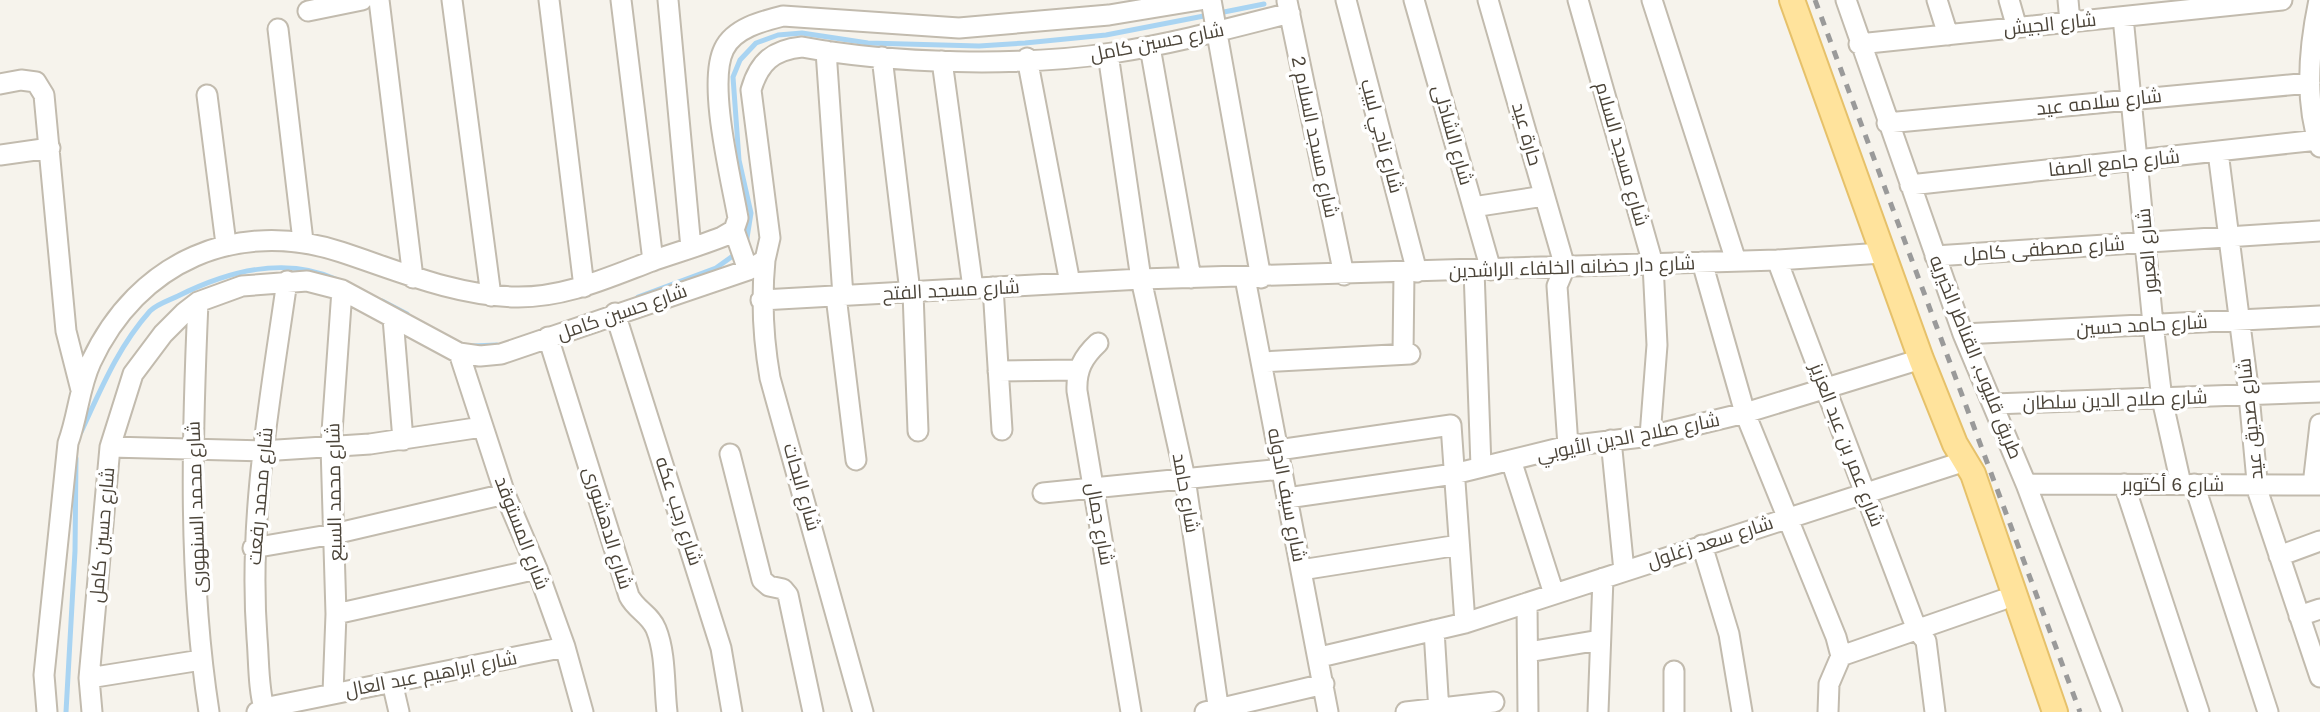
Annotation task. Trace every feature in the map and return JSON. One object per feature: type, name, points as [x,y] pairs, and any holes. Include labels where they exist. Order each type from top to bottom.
[{"type":"main road","points":[[1791,0],[1955,454],[2040,712]]},
{"type":"main road","points":[[1955,454],[1973,474],[2055,712]]},
{"type":"street","points":[[308,11],[362,0]]},
{"type":"street","points":[[379,0],[413,278]]},
{"type":"street","points":[[452,0],[491,296]]},
{"type":"street","points":[[549,0],[584,287]]},
{"type":"street","points":[[621,0],[653,261]]},
{"type":"street","points":[[668,0],[691,248]]},
{"type":"street","name":"شارع سيف الدوله","points":[[1211,0],[1253,278],[1261,362],[1320,657],[1328,712]]},
{"type":"street","name":"شارع ناجي لبيب","points":[[1261,362],[1407,354],[1411,272],[1346,0]]},
{"type":"street","name":"شارع الشاذلى","points":[[1414,0],[1473,206],[1482,270],[1481,467]]},
{"type":"street","name":"حارة عيد","points":[[1488,0],[1565,267]]},
{"type":"street","name":"شارع مسجد السلام","points":[[1578,0],[1653,264],[1657,345],[1650,436]]},
{"type":"street","points":[[1652,0],[1736,261]]},
{"type":"street","name":"طريق قليوب, القناطر الخيريه","points":[[1846,0],[1859,44],[1963,334],[2026,484],[2112,712]]},
{"type":"street","points":[[1937,0],[1948,35]]},
{"type":"street","points":[[2009,0],[2017,28]]},
{"type":"street","points":[[2068,0],[2070,22]]},
{"type":"street","name":"شارع الجيش","points":[[1859,44],[2070,22],[2129,11],[2282,0]]},
{"type":"street","points":[[2319,0],[2310,83],[2319,144]]},
{"type":"street","name":"شارع حسين كامل","points":[[47,712],[44,675],[68,443],[77,418],[81,390],[92,361],[112,326],[131,303],[173,268],[193,256],[226,244],[257,239],[303,241],[413,278],[491,296],[538,296],[584,287],[734,230],[738,218],[717,85],[723,50],[743,30],[783,16],[959,28],[1109,15],[1189,1]]},
{"type":"street","name":"شارع حسين كامل","points":[[92,712],[89,678],[110,447],[133,374],[163,334],[198,302],[242,286],[307,281],[342,290],[460,354],[500,354],[756,265],[770,238],[751,90],[756,72],[767,58],[783,49],[802,47],[942,61],[1108,54],[1217,32],[1288,6]]},
{"type":"street","name":"شارع مسجد السلام 2","points":[[1288,6],[1344,275]]},
{"type":"street","name":"شارع العبور","points":[[2129,11],[2130,98],[2139,161],[2162,399],[2188,484],[2268,712]]},
{"type":"street","points":[[278,29],[303,241]]},
{"type":"street","points":[[1150,47],[1191,278]]},
{"type":"street","points":[[826,51],[839,296],[856,460]]},
{"type":"street","name":"شارع حامد","points":[[1108,54],[1141,279],[1185,478],[1214,711]]},
{"type":"street","points":[[882,57],[912,292],[918,431]]},
{"type":"street","points":[[1027,58],[1070,283]]},
{"type":"street","points":[[942,61],[998,371],[1002,430]]},
{"type":"street","points":[[0,84],[29,80],[41,88],[50,148],[66,331],[81,390]]},
{"type":"street","name":"شارع سلامه عيد","points":[[1888,123],[2310,83]]},
{"type":"street","points":[[206,95],[226,244]]},
{"type":"street","name":"شارع جامع الصفا","points":[[1910,185],[2218,152],[2319,144]]},
{"type":"street","points":[[0,155],[50,148]]},
{"type":"street","name":"شارع صديق عيد","points":[[2218,152],[2249,395],[2259,498],[2318,664]]},
{"type":"street","points":[[1473,206],[1544,195]]},
{"type":"street","points":[[734,230],[756,265]]},
{"type":"street","name":"شارع مصطفى كامل","points":[[1935,256],[2320,231]]},
{"type":"street","name":"شارع دار حضانه الخلفاء الراشدين","points":[[1191,278],[1777,260],[1882,253]]},
{"type":"street","name":"شارع عمر بن عبد العزيز","points":[[1777,260],[1917,630],[1926,641],[1935,712]]},
{"type":"street","points":[[1702,262],[1745,413],[1836,637],[1841,656],[1829,684],[1828,712]]},
{"type":"street","name":"شارع البحات","points":[[756,265],[763,340],[770,378],[863,712]]},
{"type":"street","points":[[1565,267],[1557,286],[1568,446]]},
{"type":"street","name":"شارع مسجد الفتح","points":[[761,300],[1191,278]]},
{"type":"street","name":"شارع محمد رفعت","points":[[262,711],[253,548],[262,451],[287,281]]},
{"type":"street","name":"شارع محمد السبع","points":[[330,700],[336,614],[331,446],[342,290]]},
{"type":"street","name":"شارع محمد السنهورى","points":[[198,302],[192,450],[201,660],[209,712]]},
{"type":"street","name":"شارع رجب عكه","points":[[615,313],[706,596],[721,648],[732,712]]},
{"type":"street","name":"شارع حامد حسين","points":[[1963,334],[2320,316]]},
{"type":"street","points":[[393,318],[403,440]]},
{"type":"street","name":"شارع الدهشورى","points":[[548,337],[629,596],[634,606],[647,613],[657,631],[667,712]]},
{"type":"street","points":[[998,371],[1078,370],[1086,355],[1098,343]]},
{"type":"street","name":"شارع المستوقد","points":[[460,354],[505,494],[537,569],[565,647],[583,712]]},
{"type":"street","name":"شارع صلاح الدين الأيوبي","points":[[1287,498],[1454,474],[1568,446],[1650,436],[1745,413],[1921,359]]},
{"type":"street","name":"شارع جمال","points":[[1078,370],[1077,391],[1131,712]]},
{"type":"street","name":"شارع صلاح الدين سلطان","points":[[1994,404],[2320,393]]},
{"type":"street","points":[[2316,485],[2320,424]]},
{"type":"street","points":[[1043,494],[1185,478],[1451,425],[1465,623]]},
{"type":"street","points":[[110,447],[262,451],[403,440],[482,427]]},
{"type":"street","points":[[1611,440],[1624,571]]},
{"type":"street","points":[[730,454],[762,580],[769,586],[783,589],[788,595],[813,712]]},
{"type":"street","name":"شارع سعد زغلول","points":[[1320,657],[1465,623],[1864,492],[1955,454]]},
{"type":"street","points":[[1511,460],[1553,594]]},
{"type":"street","name":"شارع 6 أكتوبر","points":[[2026,484],[2316,485]]},
{"type":"street","points":[[2124,484],[2199,712]]},
{"type":"street","points":[[253,548],[334,534],[505,494]]},
{"type":"street","points":[[2278,555],[2320,541]]},
{"type":"street","points":[[1301,570],[1459,545]]},
{"type":"street","points":[[1702,545],[1729,634],[1742,712]]},
{"type":"street","points":[[336,614],[537,569]]},
{"type":"street","points":[[1598,712],[1603,578]]},
{"type":"street","points":[[1841,656],[2002,600]]},
{"type":"street","points":[[1527,603],[1528,712]]},
{"type":"street","points":[[2299,616],[2320,609]]},
{"type":"street","points":[[1434,630],[1439,710]]},
{"type":"street","points":[[1528,652],[1600,640]]},
{"type":"street","name":"شارع ابراهيم عبد العال","points":[[262,711],[330,700],[392,682],[565,647]]},
{"type":"street","points":[[89,678],[201,660]]},
{"type":"street","points":[[1674,671],[1674,712]]},
{"type":"street","points":[[392,682],[399,712]]},
{"type":"street","points":[[1214,711],[1324,684]]},
{"type":"street","points":[[1406,712],[1494,702]]},
{"type":"waterway","points":[[1219,13],[1264,4]]},
{"type":"waterway","points":[[746,244],[751,213],[739,160],[733,77],[740,60],[756,43],[778,35],[802,33],[868,43],[979,46],[1106,35],[1209,15]]},
{"type":"waterway","points":[[638,297],[716,268],[737,253]]},
{"type":"waterway","points":[[81,432],[119,354],[156,306],[217,279],[257,269],[298,268],[338,280]]},
{"type":"waterway","points":[[382,301],[407,314]]},
{"type":"waterway","points":[[472,346],[497,345]]},
{"type":"waterway","points":[[66,712],[75,551],[76,458]]},
{"type":"railway","points":[[1815,0],[2080,712]]}]
